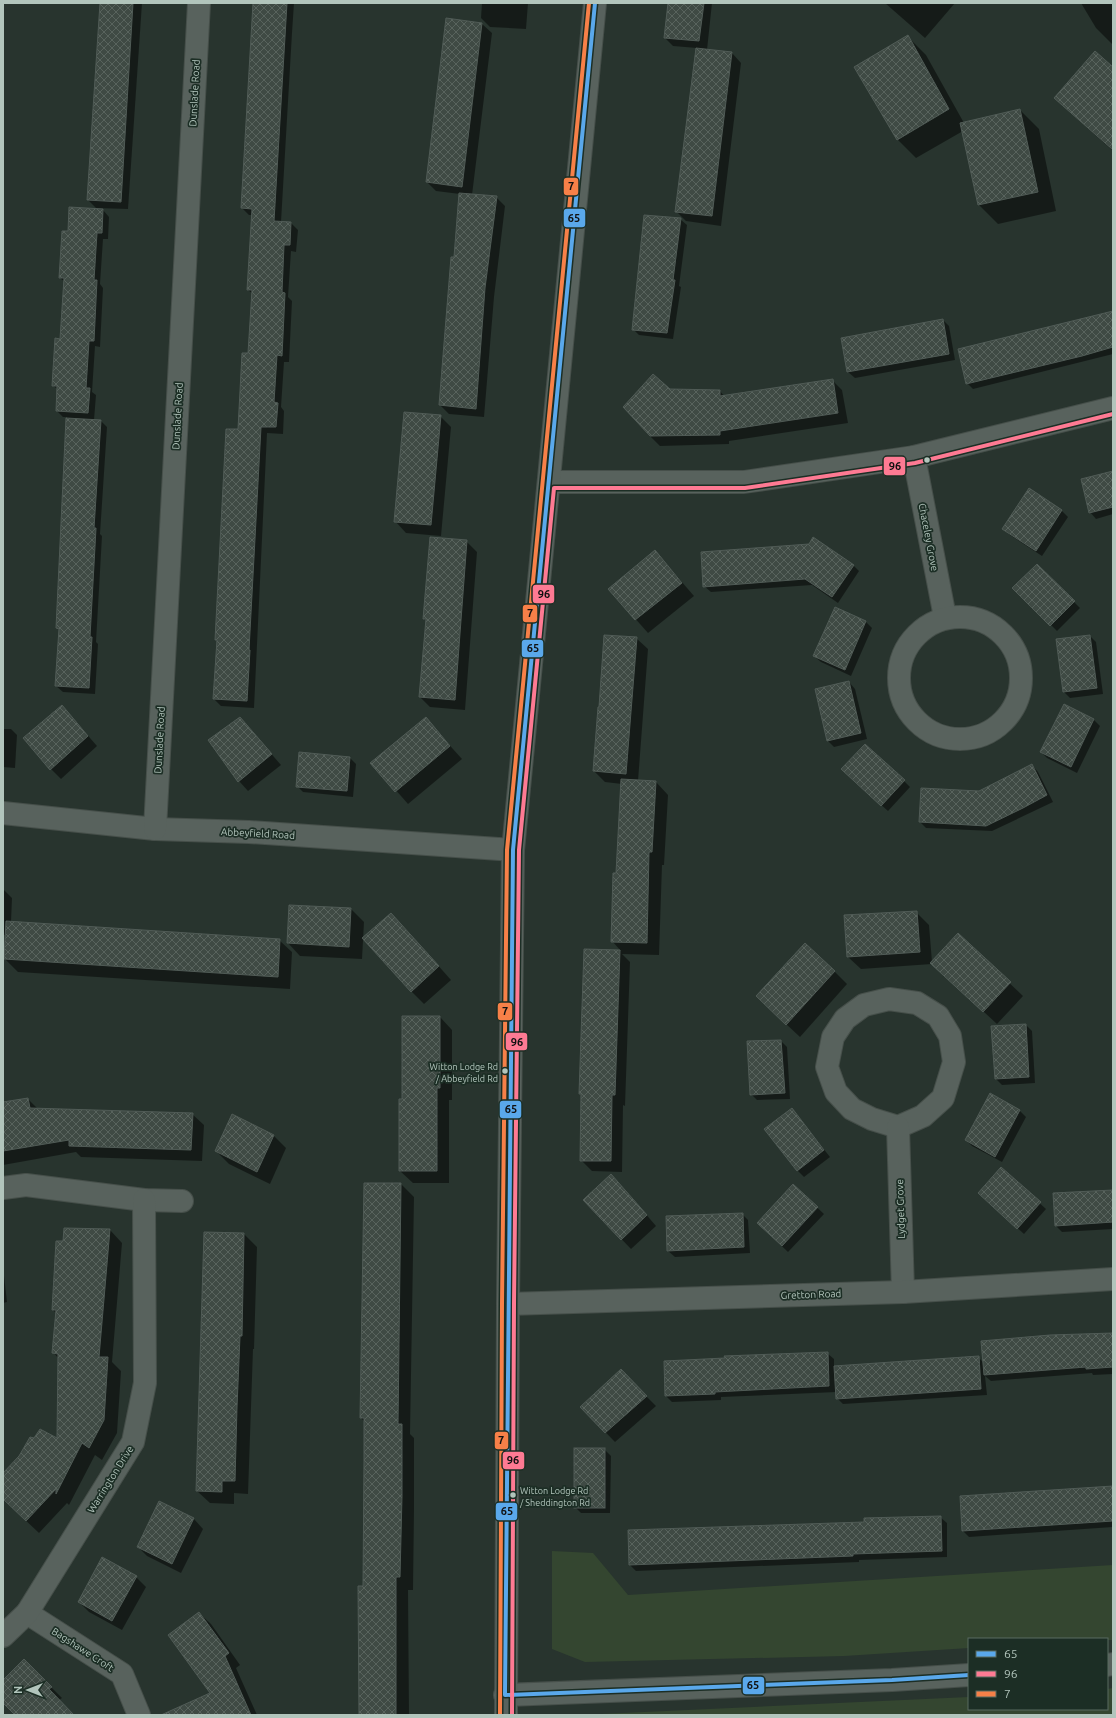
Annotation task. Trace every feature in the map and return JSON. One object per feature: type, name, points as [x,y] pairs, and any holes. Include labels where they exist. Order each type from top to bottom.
[{"type":"street","name":"Dunslade Road","points":[[155,829],[199,3]]},
{"type":"street","points":[[595,3],[513,850],[508,1304],[506,1705],[968,1675]]},
{"type":"street","points":[[549,482],[744,482],[914,458],[1113,408]]},
{"type":"street","name":"Chaceley Grove","points":[[914,458],[945,616]]},
{"type":"street","points":[[945,616],[965,616],[987,622],[1004,634],[1018,657],[1022,677],[1019,695],[1009,714],[994,729],[982,735],[961,739],[940,736],[929,731],[913,717],[902,697],[899,676],[907,647],[921,631],[945,616]]},
{"type":"street","name":"Abbeyfield Road","points":[[3,813],[155,829],[249,832],[513,850]]},
{"type":"street","points":[[888,999],[917,1003],[938,1016],[950,1036],[954,1062],[943,1098],[923,1116],[898,1127],[872,1119],[852,1109],[836,1092],[827,1067],[833,1037],[845,1019],[864,1005],[888,999]]},
{"type":"street","name":"Lydget Grove","points":[[898,1127],[903,1292]]},
{"type":"street","points":[[3,1188],[26,1185],[144,1200],[182,1201]]},
{"type":"street","name":"Warrington Drive","points":[[3,1636],[27,1613],[133,1442],[145,1383],[144,1200]]},
{"type":"street","name":"Gretton Road","points":[[508,1304],[903,1292],[1113,1279]]},
{"type":"street","name":"Bagshawe Croft","points":[[27,1613],[122,1674],[139,1715]]},
{"type":"green space","points":[[552,1551],[593,1553],[628,1595],[1113,1565],[1113,1640],[1108,1640],[1108,1638],[968,1638],[968,1648],[844,1656],[585,1662],[552,1649]]},
{"type":"green space","points":[[1113,1688],[1113,1715],[579,1715],[968,1697],[968,1710],[1108,1710],[1108,1689]]},
{"type":"building","points":[[100,3],[133,3],[121,202],[87,200]]},
{"type":"building","points":[[253,3],[287,3],[274,221],[291,222],[290,245],[284,245],[282,292],[285,293],[282,356],[277,355],[274,402],[278,403],[276,427],[261,427],[247,701],[213,699],[226,429],[238,429],[242,353],[248,353],[252,290],[247,290],[252,209],[241,208]]},
{"type":"building","points":[[668,3],[704,3],[699,41],[664,38]]},
{"type":"building","points":[[446,18],[482,23],[462,187],[426,182]]},
{"type":"building","points":[[908,35],[949,109],[897,140],[854,67]]},
{"type":"building","points":[[696,48],[732,52],[712,216],[675,212]]},
{"type":"building","points":[[1095,51],[1113,67],[1113,150],[1054,98]]},
{"type":"building","points":[[1020,109],[1038,192],[978,205],[960,123]]},
{"type":"building","points":[[459,193],[497,196],[485,288],[476,409],[439,405],[451,257],[454,257]]},
{"type":"building","points":[[69,207],[103,209],[102,233],[97,233],[94,280],[97,280],[94,341],[89,341],[86,388],[90,388],[88,413],[56,411],[57,386],[52,386],[55,338],[60,339],[64,278],[59,278],[62,231],[68,231]]},
{"type":"building","points":[[644,215],[681,218],[673,280],[675,280],[667,333],[632,330]]},
{"type":"building","points":[[1113,311],[1113,347],[966,384],[958,349]]},
{"type":"building","points":[[943,319],[949,354],[847,372],[841,338]]},
{"type":"building","points":[[653,374],[670,389],[720,390],[720,396],[833,379],[838,413],[720,431],[720,435],[650,436],[623,407]]},
{"type":"building","points":[[404,412],[441,415],[431,525],[394,522]]},
{"type":"building","points":[[66,418],[101,420],[94,528],[96,528],[90,637],[92,637],[89,688],[55,686],[59,629],[56,628]]},
{"type":"building","points":[[1113,471],[1113,507],[1089,513],[1081,479]]},
{"type":"building","points":[[1029,488],[1062,510],[1036,551],[1002,529]]},
{"type":"building","points":[[430,537],[467,540],[455,700],[419,697],[426,619],[423,619]]},
{"type":"building","points":[[813,537],[854,565],[832,597],[805,579],[703,587],[701,552],[809,544]]},
{"type":"building","points":[[655,550],[682,583],[635,620],[608,589]]},
{"type":"building","points":[[1037,564],[1075,601],[1050,626],[1012,588]]},
{"type":"building","points":[[835,607],[866,621],[845,670],[813,656]]},
{"type":"building","points":[[604,635],[637,637],[626,774],[593,771]]},
{"type":"building","points":[[1090,635],[1097,688],[1063,692],[1056,639]]},
{"type":"building","points":[[849,681],[861,733],[827,741],[815,689]]},
{"type":"building","points":[[1064,704],[1094,719],[1071,767],[1040,752]]},
{"type":"building","points":[[62,705],[88,736],[50,770],[23,738]]},
{"type":"building","points":[[240,717],[272,754],[238,782],[208,740]]},
{"type":"building","points":[[426,717],[450,746],[395,792],[370,763]]},
{"type":"building","points":[[865,744],[905,780],[881,806],[841,769]]},
{"type":"building","points":[[299,752],[350,757],[347,791],[296,787]]},
{"type":"building","points":[[1032,764],[1047,795],[1023,808],[986,826],[919,822],[921,788],[979,791]]},
{"type":"building","points":[[621,779],[656,781],[652,852],[649,852],[647,943],[611,942],[613,873],[616,873]]},
{"type":"building","points":[[289,905],[351,908],[349,947],[287,943]]},
{"type":"building","points":[[917,911],[920,952],[847,957],[844,915]]},
{"type":"building","points":[[391,913],[439,966],[411,992],[362,938]]},
{"type":"building","points":[[6,921],[280,939],[278,977],[4,959]]},
{"type":"building","points":[[958,933],[1011,982],[983,1012],[930,963]]},
{"type":"building","points":[[805,943],[835,971],[786,1025],[756,996]]},
{"type":"building","points":[[584,949],[620,950],[615,1095],[612,1095],[611,1161],[580,1161],[581,1094],[579,1094]]},
{"type":"building","points":[[402,1016],[440,1016],[440,1088],[437,1088],[437,1171],[399,1171],[399,1099],[402,1099]]},
{"type":"building","points":[[1026,1024],[1029,1077],[995,1079],[991,1026]]},
{"type":"building","points":[[781,1040],[785,1093],[750,1095],[747,1041]]},
{"type":"building","points":[[990,1093],[1020,1110],[995,1157],[965,1140]]},
{"type":"building","points":[[28,1098],[30,1108],[193,1113],[191,1150],[69,1146],[69,1140],[3,1151],[3,1102]]},
{"type":"building","points":[[792,1108],[824,1150],[797,1171],[764,1129]]},
{"type":"building","points":[[232,1114],[274,1135],[257,1172],[215,1151]]},
{"type":"building","points":[[1001,1167],[1041,1202],[1017,1229],[978,1193]]},
{"type":"building","points":[[611,1174],[647,1215],[621,1240],[583,1200]]},
{"type":"building","points":[[364,1183],[401,1183],[398,1424],[402,1424],[402,1496],[400,1577],[396,1577],[396,1715],[359,1715],[358,1586],[363,1586],[364,1418],[360,1418]]},
{"type":"building","points":[[793,1184],[818,1207],[782,1246],[757,1223]]},
{"type":"building","points":[[1113,1190],[1113,1222],[1055,1226],[1053,1193]]},
{"type":"building","points":[[743,1213],[744,1247],[667,1251],[666,1216]]},
{"type":"building","points":[[64,1228],[110,1229],[99,1357],[108,1357],[104,1420],[89,1448],[82,1443],[56,1494],[56,1489],[26,1521],[3,1499],[3,1473],[19,1456],[30,1437],[34,1438],[40,1429],[57,1438],[58,1354],[52,1353],[56,1310],[52,1310],[56,1241],[63,1241]]},
{"type":"building","points":[[204,1232],[244,1233],[242,1336],[240,1336],[235,1481],[222,1481],[222,1492],[196,1491]]},
{"type":"building","points":[[1113,1333],[1113,1367],[1086,1369],[1086,1367],[984,1375],[981,1341],[1050,1335]]},
{"type":"building","points":[[828,1352],[829,1386],[665,1396],[664,1361],[725,1358],[724,1356]]},
{"type":"building","points":[[979,1356],[981,1389],[836,1399],[834,1366]]},
{"type":"building","points":[[621,1369],[647,1396],[605,1433],[580,1407]]},
{"type":"building","points":[[574,1448],[605,1448],[605,1508],[574,1508]]},
{"type":"building","points":[[1113,1486],[1113,1521],[962,1531],[960,1496]]},
{"type":"building","points":[[159,1501],[194,1518],[172,1564],[137,1547]]},
{"type":"building","points":[[941,1516],[942,1551],[629,1565],[628,1530],[864,1522],[864,1518]]},
{"type":"building","points":[[102,1557],[137,1576],[112,1621],[78,1602]]},
{"type":"building","points":[[199,1612],[229,1653],[225,1656],[251,1715],[161,1715],[210,1693],[168,1635]]},
{"type":"building","points":[[24,1659],[52,1687],[49,1689],[74,1715],[15,1715],[3,1703],[3,1680]]},
{"type":"transit line","name":"7","points":[[500,1715],[502,1304],[507,850],[589,3]]},
{"type":"transit line","name":"65","points":[[595,3],[513,850],[505,1695],[892,1680],[968,1675]]},
{"type":"transit line","name":"96","points":[[512,1715],[514,1304],[519,850],[554,488],[745,488],[915,463],[1113,414]]},
{"type":"place","name":"Witton Lodge Rd / Abbeyfield Rd","points":[[505,1071]]},
{"type":"place","name":"Witton Lodge Rd / Sheddington Rd","points":[[513,1495]]}]
